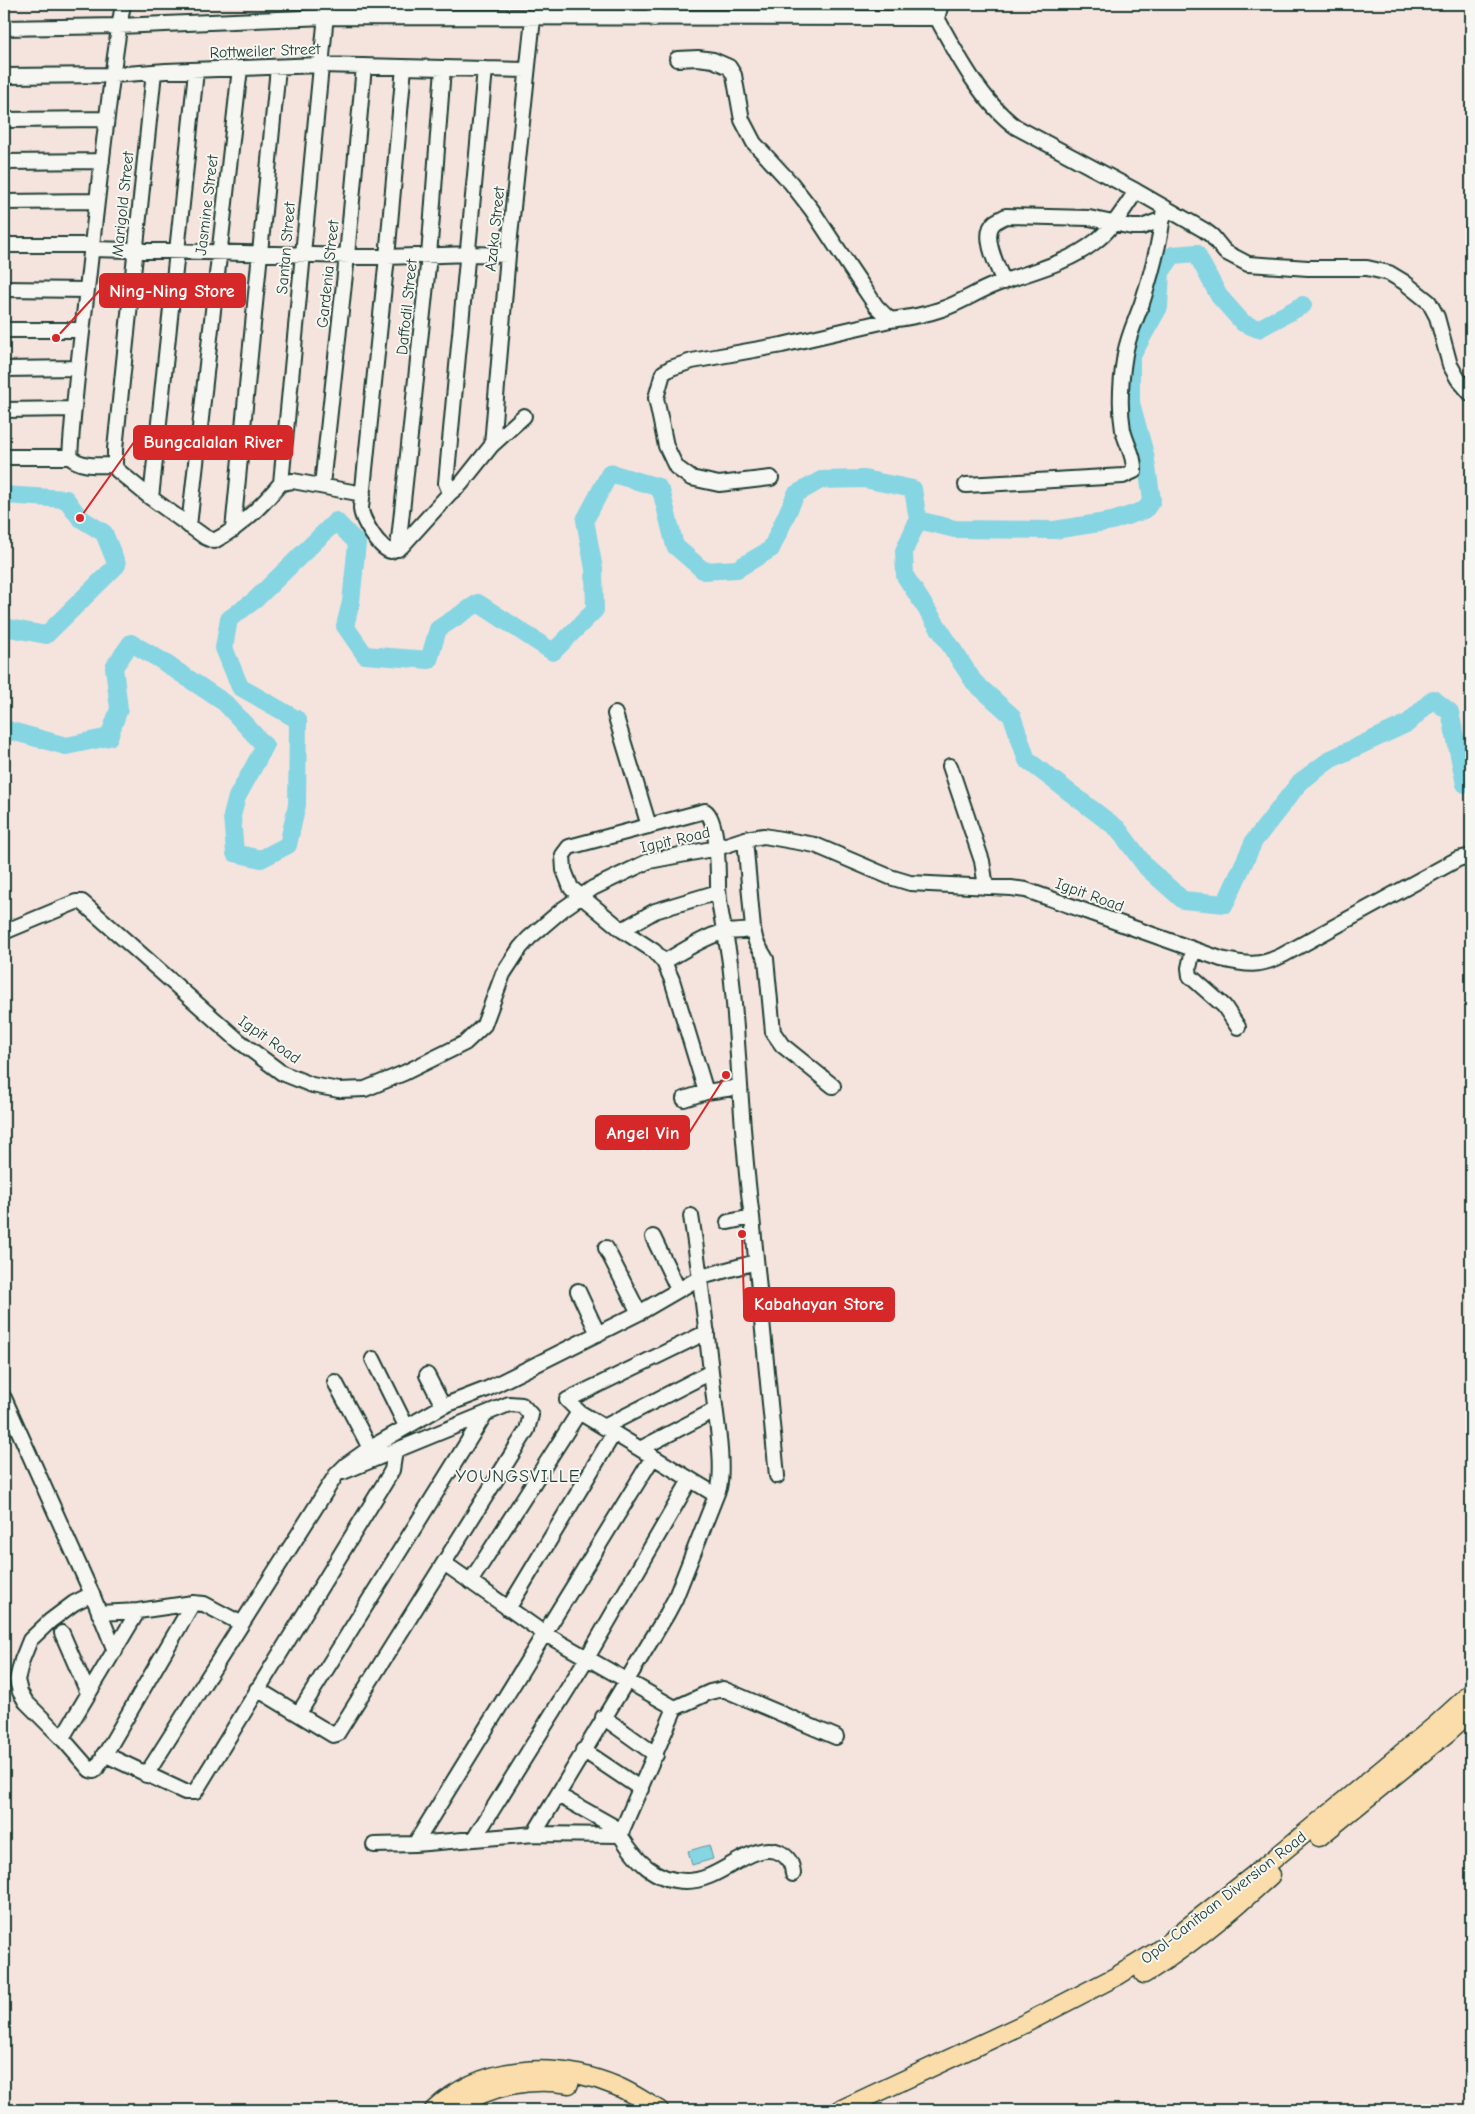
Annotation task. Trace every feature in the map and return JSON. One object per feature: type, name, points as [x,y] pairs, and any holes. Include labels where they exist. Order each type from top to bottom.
[{"type":"main road","name":"Opol-Canitoan Diversion Road","points":[[840,2110],[1035,2018],[1117,1976],[1156,1952],[1256,1873],[1437,1724],[1471,1693]]},
{"type":"main road","name":"Opol-Canitoan Diversion Road","points":[[865,2110],[1129,1983],[1164,1962],[1227,1915],[1271,1875],[1447,1734],[1471,1711]]},
{"type":"main road","points":[[434,2110],[464,2089],[492,2076],[546,2069],[592,2077],[618,2086],[659,2110]]},
{"type":"main road","points":[[453,2110],[469,2100],[497,2088],[531,2082],[558,2082],[582,2086],[614,2098],[637,2110]]},
{"type":"street","points":[[70,458],[81,330],[106,119],[123,4]]},
{"type":"street","points":[[654,4],[654,19]]},
{"type":"street","points":[[942,4],[937,18],[951,45],[987,99],[1004,118],[1016,127],[1136,191],[1163,213],[1204,230],[1212,236],[1225,252],[1248,264],[1308,268],[1367,268],[1389,273],[1404,282],[1429,302],[1437,317],[1450,365],[1458,379],[1471,394]]},
{"type":"street","points":[[4,28],[119,26],[326,10],[533,18],[937,18]]},
{"type":"street","name":"Santan Street","points":[[281,483],[326,10]]},
{"type":"street","name":"Azaka Street","points":[[492,445],[508,255],[533,18]]},
{"type":"street","points":[[677,59],[698,58],[713,60],[729,67],[734,75],[742,120],[754,143],[791,183],[812,210],[876,306],[890,320]]},
{"type":"street","name":"Rottweiler Street","points":[[4,76],[112,75],[320,65],[527,70]]},
{"type":"street","name":"Gardenia Street","points":[[322,485],[348,256],[364,66]]},
{"type":"street","points":[[404,67],[361,513],[364,521],[387,551],[398,549],[450,493],[461,484],[492,445],[524,416]]},
{"type":"street","name":"Jasmine Street","points":[[189,526],[218,252],[240,68]]},
{"type":"street","points":[[233,530],[278,68]]},
{"type":"street","name":"Daffodil Street","points":[[398,549],[429,256],[443,68]]},
{"type":"street","points":[[450,493],[446,483],[485,69]]},
{"type":"street","points":[[151,498],[196,71]]},
{"type":"street","name":"Marigold Street","points":[[115,462],[134,249],[154,72]]},
{"type":"street","points":[[4,120],[106,119]]},
{"type":"street","points":[[4,162],[102,161]]},
{"type":"street","points":[[771,478],[719,484],[691,478],[676,467],[666,446],[656,398],[663,373],[671,368],[692,361],[782,345],[943,309],[1004,282],[1050,266],[1084,249],[1102,236],[1136,191]]},
{"type":"street","points":[[4,202],[97,201]]},
{"type":"street","points":[[1004,282],[993,255],[988,234],[993,223],[1006,216],[1089,218],[1142,228],[1163,213]]},
{"type":"street","points":[[966,485],[1123,476],[1134,470],[1122,415],[1125,354],[1130,332],[1152,269],[1163,213]]},
{"type":"street","points":[[4,245],[302,256],[508,255]]},
{"type":"street","points":[[4,290],[87,290]]},
{"type":"street","points":[[4,330],[81,330]]},
{"type":"street","points":[[4,369],[77,368]]},
{"type":"street","points":[[4,410],[73,409]]},
{"type":"street","points":[[4,457],[70,458],[76,463],[83,465],[115,462],[121,475],[189,526],[214,541],[233,530],[261,506],[281,483],[294,481],[363,494]]},
{"type":"street","points":[[615,714],[649,826]]},
{"type":"street","points":[[950,766],[982,862],[986,886]]},
{"type":"street","points":[[706,1092],[672,980],[664,962],[654,951],[622,930],[581,896],[568,882],[563,864],[563,855],[566,850],[705,811],[710,815],[717,848],[718,892],[730,962],[746,1178],[752,1217],[777,1476]]},
{"type":"street","name":"Igpit Road","points":[[4,932],[76,902],[82,902],[225,1029],[282,1073],[312,1085],[340,1090],[365,1089],[404,1073],[456,1047],[476,1034],[484,1025],[502,974],[520,948],[581,896],[649,861],[717,848],[745,839],[764,836],[815,845],[890,877],[910,883],[1011,888],[1042,895],[1193,950],[1236,963],[1261,964],[1283,955],[1458,859],[1471,856]]},
{"type":"street","points":[[745,839],[753,929],[756,942],[766,959],[773,1032],[782,1044],[833,1086]]},
{"type":"street","points":[[622,930],[654,911],[718,892]]},
{"type":"street","points":[[664,962],[700,942],[725,932],[743,932],[753,929]]},
{"type":"street","points":[[1193,950],[1189,968],[1190,976],[1224,1006],[1238,1027]]},
{"type":"street","points":[[684,1099],[706,1092],[740,1087]]},
{"type":"street","points":[[534,1834],[675,1599],[721,1480],[701,1277],[691,1216]]},
{"type":"street","points":[[728,1222],[752,1217]]},
{"type":"street","points":[[652,1237],[678,1289]]},
{"type":"street","points":[[606,1248],[639,1313]]},
{"type":"street","points":[[146,1774],[240,1623],[336,1475],[346,1465],[406,1426],[443,1406],[487,1389],[598,1334],[701,1277],[756,1262]]},
{"type":"street","points":[[578,1291],[598,1334]]},
{"type":"street","points":[[707,1332],[569,1398],[568,1402],[579,1412],[716,1495]]},
{"type":"street","points":[[373,1359],[406,1426]]},
{"type":"street","points":[[508,1609],[609,1430],[711,1372]]},
{"type":"street","points":[[427,1375],[443,1406]]},
{"type":"street","points":[[336,1382],[370,1448]]},
{"type":"street","points":[[4,1398],[92,1594],[115,1650]]},
{"type":"street","points":[[257,1689],[334,1735],[337,1734],[527,1430],[531,1421],[528,1409],[516,1404],[509,1404],[336,1475]]},
{"type":"street","points":[[640,1449],[715,1410]]},
{"type":"street","points":[[470,1582],[579,1412]]},
{"type":"street","points":[[299,1713],[484,1414]]},
{"type":"street","points":[[104,1754],[185,1792],[195,1792],[387,1479],[392,1470],[395,1451]]},
{"type":"street","points":[[415,1844],[653,1457]]},
{"type":"street","points":[[474,1839],[586,1658],[690,1480]]},
{"type":"street","points":[[444,1563],[545,1634],[675,1708]]},
{"type":"street","points":[[92,1594],[74,1604],[30,1640],[17,1680],[20,1692],[26,1702],[62,1738],[90,1770],[94,1771],[193,1603]]},
{"type":"street","points":[[99,1613],[138,1611],[193,1603],[204,1604],[240,1623]]},
{"type":"street","points":[[62,1738],[138,1611]]},
{"type":"street","points":[[62,1633],[88,1693]]},
{"type":"street","points":[[621,1833],[675,1708],[710,1692],[723,1689],[836,1737]]},
{"type":"street","points":[[603,1717],[656,1755]]},
{"type":"street","points":[[583,1750],[641,1789]]},
{"type":"street","points":[[558,1795],[621,1833],[631,1853],[643,1866],[663,1877],[687,1881],[699,1879],[731,1866],[757,1852],[770,1850],[780,1852],[788,1858],[793,1866],[793,1874]]},
{"type":"street","points":[[374,1845],[415,1844],[534,1834],[621,1833]]},
{"type":"water","points":[[709,1845],[713,1859],[692,1865],[688,1851]]},
{"type":"waterway","points":[[918,520],[955,529],[1054,530],[1112,521],[1145,510],[1152,500],[1145,454],[1131,403],[1131,357],[1159,307],[1161,272],[1173,255],[1196,253],[1219,296],[1243,323],[1258,329],[1303,305]]},
{"type":"waterway","points":[[4,729],[66,746],[109,737],[119,709],[114,667],[131,643],[159,659],[225,703],[265,746],[237,797],[232,816],[235,853],[261,859],[288,845],[297,805],[298,720],[240,687],[224,648],[229,619],[255,600],[336,521],[357,543],[351,602],[345,626],[365,655],[429,660],[438,629],[478,603],[553,652],[595,610],[594,569],[585,520],[610,473],[658,487],[662,494],[675,546],[704,571],[737,569],[771,549],[796,494],[821,480],[864,479],[913,489],[918,520],[904,551],[905,576],[974,682],[1012,716],[1027,760],[1118,829],[1147,868],[1183,900],[1225,904],[1254,841],[1300,782],[1331,759],[1408,723],[1433,699],[1450,712],[1465,784],[1471,784]]},
{"type":"waterway","points":[[4,495],[66,499],[80,518],[104,533],[117,565],[46,635],[4,627]]},
{"type":"place","name":"Ning-Ning Store","points":[[56,338]]},
{"type":"place","name":"Bungcalalan River","points":[[80,518]]},
{"type":"place","name":"Angel Vin","points":[[726,1075]]},
{"type":"place","name":"Kabahayan Store","points":[[742,1234]]},
{"type":"district","name":"YOUNGSVILLE","points":[[518,1476]]}]
